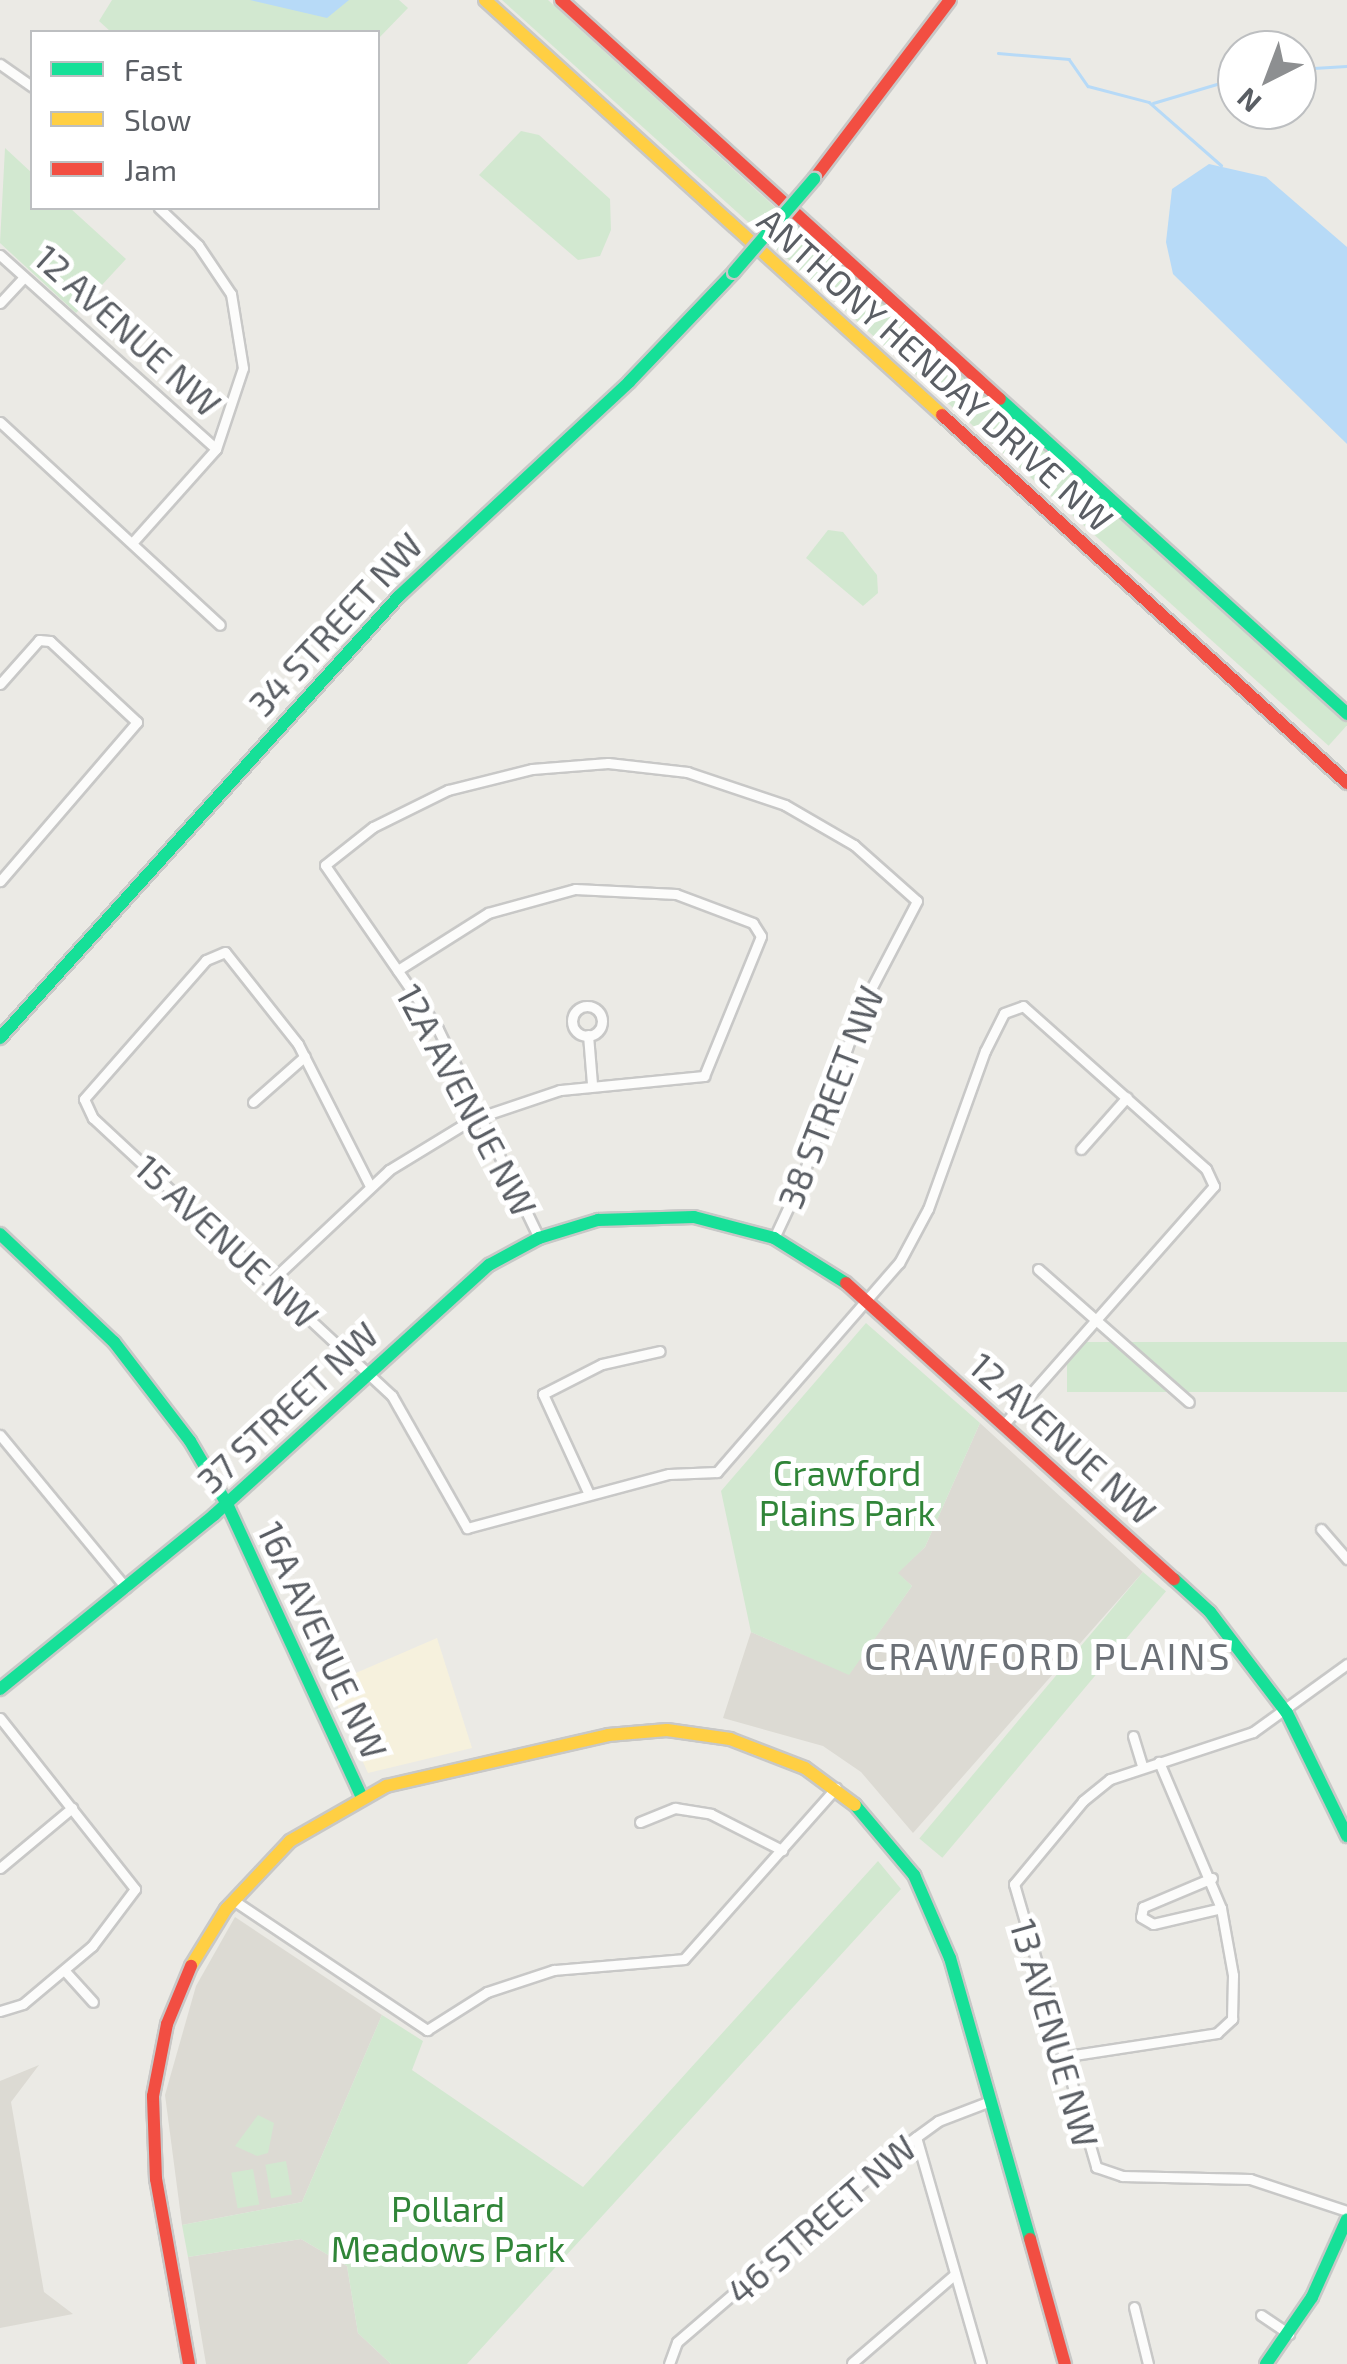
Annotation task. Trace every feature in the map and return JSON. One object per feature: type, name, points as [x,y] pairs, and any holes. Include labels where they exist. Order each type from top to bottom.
[{"type":"main road","name":"ANTHONY HENDAY DRIVE NW","points":[[485,0],[1347,783]]},
{"type":"main road","name":"ANTHONY HENDAY DRIVE NW","points":[[561,0],[1347,714]]},
{"type":"main road","name":"34 STREET NW","points":[[0,1038],[399,596],[629,382],[734,272],[814,179],[950,0]]},
{"type":"main road","name":"12 AVENUE NW","points":[[637,1214],[713,1220],[774,1238],[832,1272],[868,1302],[1210,1612],[1287,1712],[1347,1836]]},
{"type":"main road","name":"37 STREET NW","points":[[0,1690],[227,1504],[472,1278],[539,1238],[637,1214]]},
{"type":"main road","name":"16A AVENUE NW","points":[[0,1234],[130,1359],[227,1504],[362,1797]]},
{"type":"main road","points":[[189,2364],[156,2179],[155,2080],[187,1972],[233,1900],[290,1841],[362,1797],[442,1770],[652,1730],[748,1744],[836,1788],[888,1837],[928,1900],[1065,2364]]},
{"type":"main road","points":[[1266,2364],[1289,2334],[1347,2219]]},
{"type":"street","points":[[2,63],[30,84]]},
{"type":"street","points":[[132,544],[216,449],[244,368],[231,294],[214,266],[162,210]]},
{"type":"street","name":"12 AVENUE NW","points":[[0,255],[216,449]]},
{"type":"street","points":[[202,274],[214,266]]},
{"type":"street","points":[[0,302],[24,277]]},
{"type":"street","points":[[0,422],[220,625]]},
{"type":"street","points":[[0,684],[44,639],[137,722],[0,881]]},
{"type":"street","name":"12A AVENUE NW","points":[[539,1238],[438,1029],[325,865],[372,826],[448,790],[532,768],[608,764],[697,775],[784,805],[868,855],[918,904]]},
{"type":"street","points":[[270,1281],[370,1186],[416,1150],[480,1116],[592,1084],[704,1076],[739,999],[759,929],[676,894],[575,889],[488,912],[398,970]]},
{"type":"street","name":"38 STREET NW","points":[[774,1238],[802,1178],[861,1008],[918,904]]},
{"type":"street","name":"15 AVENUE NW","points":[[305,1056],[232,956],[220,952],[88,1090],[84,1104],[370,1373],[410,1418],[467,1528],[588,1492]]},
{"type":"street","points":[[660,1350],[602,1364],[543,1394],[588,1492],[669,1474],[717,1472],[868,1302],[920,1227],[984,1050],[1004,1013],[1018,1005],[1206,1169],[1214,1186],[1004,1424]]},
{"type":"street","points":[[588,1035],[592,1084]]},
{"type":"street","points":[[253,1102],[305,1056],[370,1186]]},
{"type":"street","points":[[1081,1149],[1127,1098]]},
{"type":"street","points":[[1038,1269],[1189,1402]]},
{"type":"street","points":[[0,1434],[126,1588]]},
{"type":"street","points":[[1320,1530],[1347,1559]]},
{"type":"street","points":[[1133,1736],[1142,1766],[1253,1732],[1287,1712],[1347,1664]]},
{"type":"street","points":[[0,1718],[132,1879],[134,1893],[106,1932],[64,1970],[2,2011]]},
{"type":"street","points":[[1061,2057],[1228,2027],[1235,2009],[1221,1908],[1212,1878],[1159,1762]]},
{"type":"street","name":"13 AVENUE NW","points":[[1142,1766],[1094,1790],[1016,1880],[1089,2156],[1104,2174],[1250,2179],[1347,2211]]},
{"type":"street","points":[[233,1900],[427,2030],[487,1992],[554,1970],[684,1959],[836,1788]]},
{"type":"street","points":[[0,1868],[72,1808]]},
{"type":"street","points":[[640,1822],[676,1808],[711,1814],[782,1850]]},
{"type":"street","points":[[1212,1878],[1144,1906],[1140,1917],[1153,1924],[1221,1908]]},
{"type":"street","points":[[64,1970],[93,2002]]},
{"type":"street","name":"46 STREET NW","points":[[669,2361],[677,2342],[916,2137],[990,2101]]},
{"type":"street","points":[[916,2137],[981,2364]]},
{"type":"street","points":[[852,2363],[955,2274]]},
{"type":"street","points":[[1134,2307],[1148,2364]]},
{"type":"street","points":[[1260,2314],[1289,2334]]},
{"type":"shaded area","points":[[980,1423],[1143,1572],[913,1833],[861,1772],[823,1746],[723,1718],[751,1632],[849,1674],[912,1586],[897,1573],[925,1547]]},
{"type":"shaded area","points":[[437,1638],[472,1748],[368,1773],[328,1685]]},
{"type":"shaded area","points":[[235,1917],[382,2015],[302,2202],[182,2225],[165,2095],[196,1986]]},
{"type":"shaded area","points":[[39,2065],[11,2102],[44,2292],[73,2314],[0,2328],[0,2081]]},
{"type":"shaded area","points":[[301,2239],[347,2266],[358,2333],[391,2364],[206,2364],[188,2257]]},
{"type":"green space","points":[[112,0],[399,0],[408,8],[380,37],[380,30],[109,30],[99,21]]},
{"type":"green space","points":[[502,0],[548,0],[777,209],[758,231]]},
{"type":"green space","points":[[521,131],[539,135],[610,199],[611,230],[600,256],[578,260],[479,175]]},
{"type":"green space","points":[[5,148],[30,171],[30,210],[72,210],[126,259],[76,313],[0,243]]},
{"type":"green space","points":[[795,225],[1347,722],[1329,746],[775,247]]},
{"type":"green space","points":[[828,530],[843,532],[877,575],[878,593],[863,606],[806,558]]},
{"type":"green space","name":"Crawford Plains Park","points":[[866,1323],[980,1423],[925,1547],[898,1573],[912,1586],[849,1675],[751,1632],[721,1491]]},
{"type":"green space","points":[[1067,1342],[1347,1342],[1347,1392],[1067,1392]]},
{"type":"green space","points":[[1143,1572],[1166,1591],[942,1858],[919,1839]]},
{"type":"green space","name":"Pollard Meadows Park","points":[[878,1861],[901,1889],[467,2364],[391,2364],[358,2333],[347,2266],[301,2239],[188,2257],[182,2225],[302,2202],[382,2015],[423,2041],[412,2070],[583,2187]]},
{"type":"green space","points":[[258,2115],[274,2123],[268,2153],[257,2156],[235,2146]]},
{"type":"green space","points":[[286,2161],[292,2194],[271,2198],[265,2165]]},
{"type":"green space","points":[[253,2169],[259,2204],[238,2208],[231,2173]]},
{"type":"water","points":[[250,0],[349,0],[327,18]]},
{"type":"water","points":[[1209,164],[1266,177],[1347,247],[1347,444],[1173,274],[1166,242],[1172,189]]},
{"type":"waterway","points":[[998,53],[1069,59],[1088,86],[1149,102],[1221,165]]},
{"type":"waterway","points":[[1317,68],[1347,66]]},
{"type":"waterway","points":[[1153,103],[1217,84]]},
{"type":"traffic: fast","points":[[734,272],[814,179]]},
{"type":"traffic: fast","points":[[0,1038],[399,596],[629,382],[734,272]]},
{"type":"traffic: fast","points":[[1000,399],[1347,714]]},
{"type":"traffic: fast","points":[[0,1689],[214,1515],[489,1265],[539,1238],[598,1220],[694,1217],[774,1238],[846,1283]]},
{"type":"traffic: fast","points":[[0,1234],[114,1342],[190,1441],[227,1504],[362,1797]]},
{"type":"traffic: fast","points":[[1174,1579],[1210,1612],[1287,1713],[1347,1836]]},
{"type":"traffic: fast","points":[[855,1805],[914,1875],[950,1958],[1030,2239]]},
{"type":"traffic: fast","points":[[1266,2364],[1312,2297],[1347,2219]]},
{"type":"traffic: slow","points":[[485,0],[942,415]]},
{"type":"traffic: slow","points":[[191,1966],[226,1909],[290,1841],[386,1786],[608,1735],[667,1730],[730,1739],[805,1768],[855,1805]]},
{"type":"traffic: jam","points":[[561,0],[1000,399]]},
{"type":"traffic: jam","points":[[814,179],[950,0]]},
{"type":"traffic: jam","points":[[942,415],[1347,783]]},
{"type":"traffic: jam","points":[[846,1283],[1174,1579]]},
{"type":"traffic: jam","points":[[189,2364],[156,2179],[153,2096],[167,2024],[191,1966]]},
{"type":"traffic: jam","points":[[1030,2239],[1065,2364]]},
{"type":"district","name":"CRAWFORD PLAINS","points":[[1048,1656]]}]
